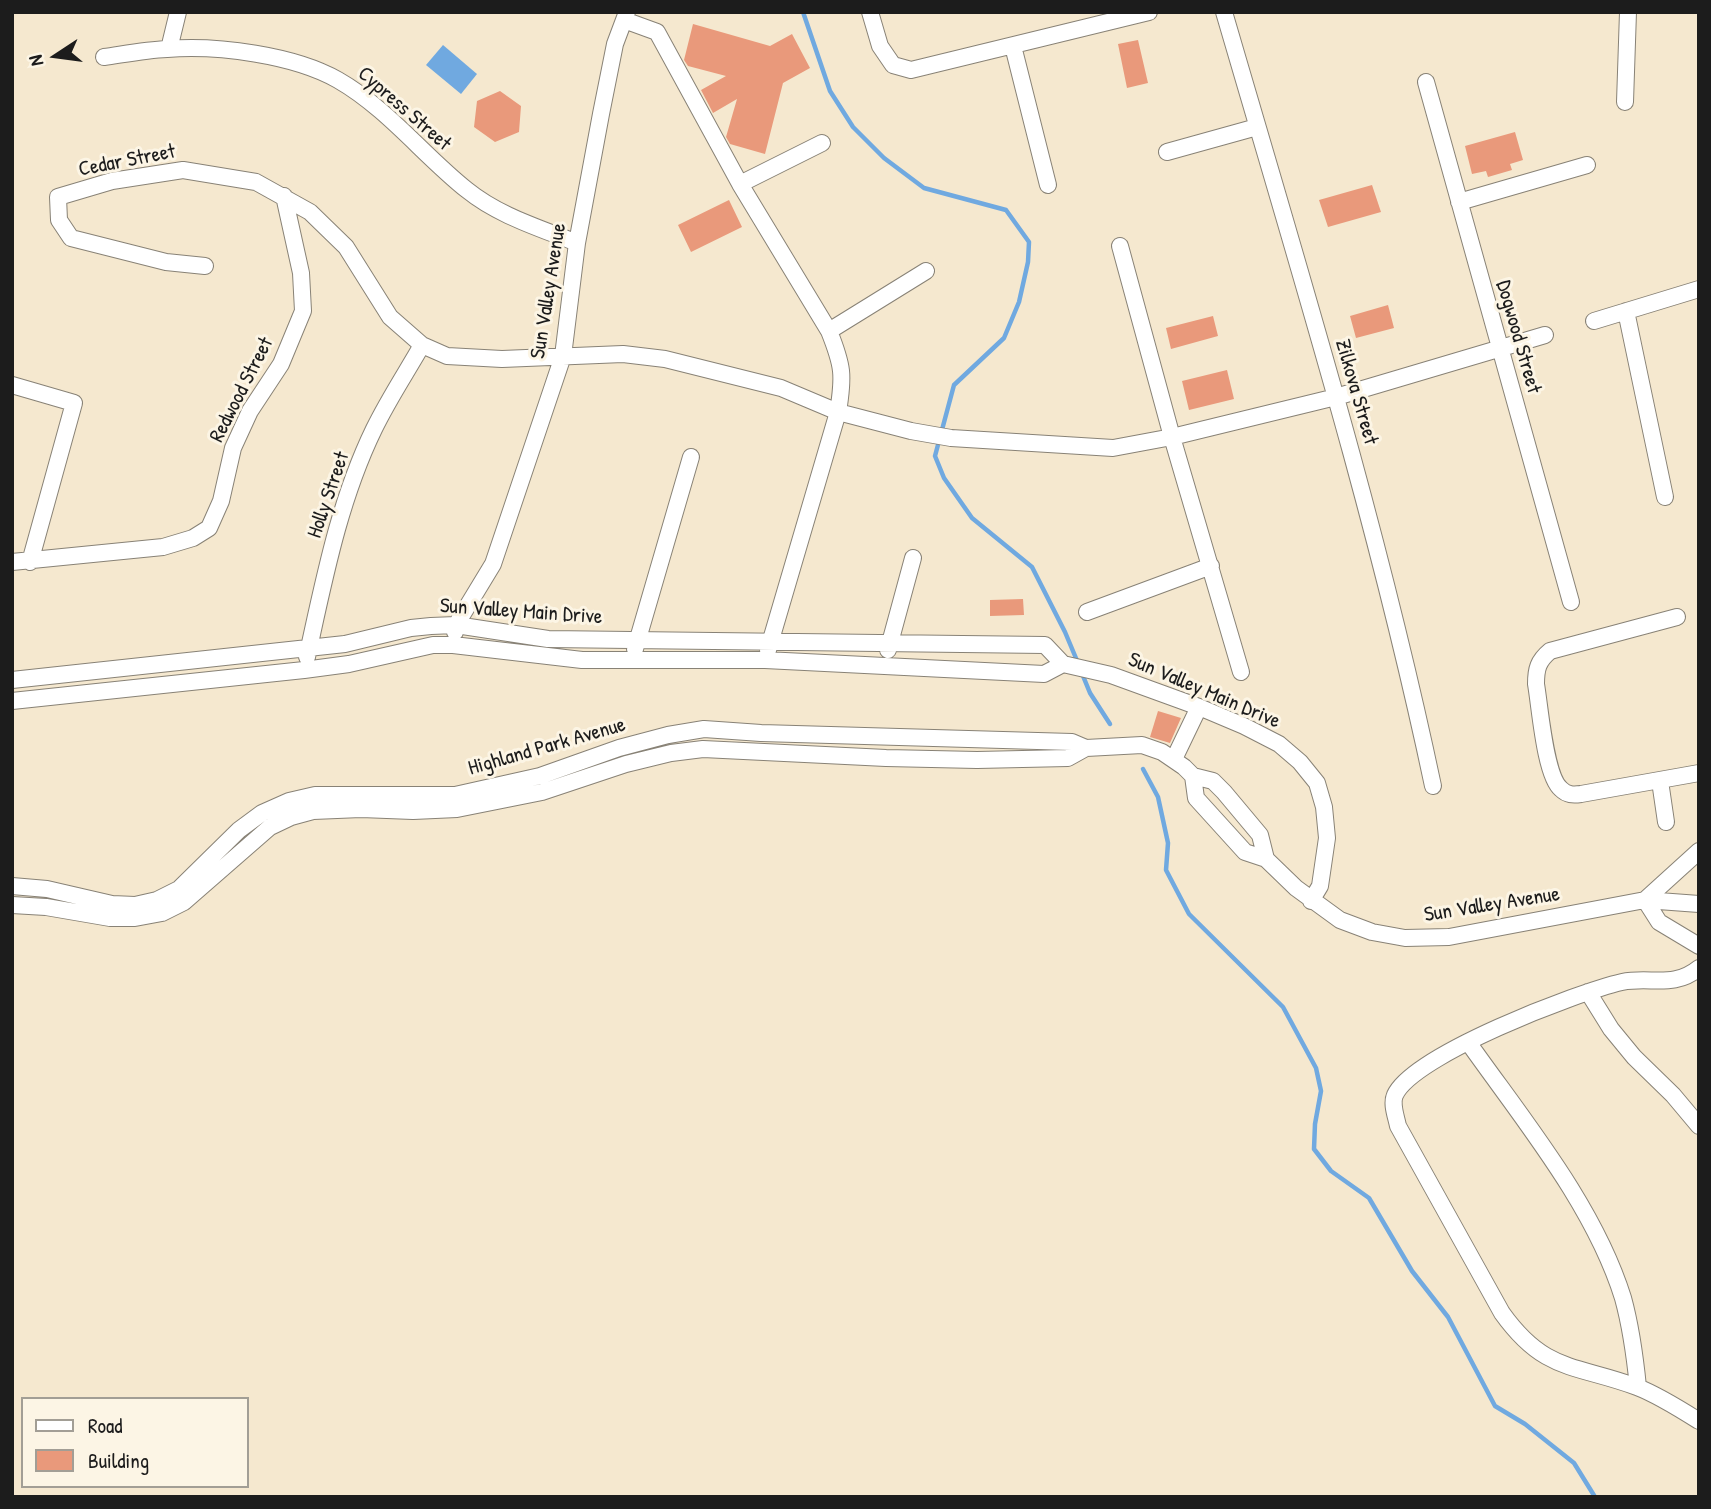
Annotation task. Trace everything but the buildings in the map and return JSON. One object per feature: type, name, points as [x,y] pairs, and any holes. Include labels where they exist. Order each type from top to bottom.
[{"type":"street","points":[[169,49],[177,12]]},
{"type":"street","points":[[870,12],[880,46],[893,65],[911,70],[1149,12]]},
{"type":"street","name":"Zilkova Street","points":[[1224,12],[1336,397],[1398,632],[1433,786]]},
{"type":"street","points":[[1625,102],[1628,12]]},
{"type":"street","points":[[625,16],[657,33],[740,184],[829,331],[838,353],[843,379],[838,412],[765,660]]},
{"type":"street","name":"Sun Valley Avenue","points":[[453,645],[456,625],[493,564],[563,356],[577,243],[615,44],[625,16]]},
{"type":"street","points":[[1013,47],[1048,185]]},
{"type":"street","name":"Cypress Street","points":[[104,57],[169,49],[219,51],[292,60],[338,80],[380,110],[470,192],[509,216],[577,243]]},
{"type":"street","name":"Dogwood Street","points":[[1426,82],[1571,602]]},
{"type":"street","points":[[1167,152],[1257,127]]},
{"type":"street","points":[[740,184],[822,142]]},
{"type":"street","points":[[1459,202],[1587,165]]},
{"type":"street","name":"Cedar Street","points":[[205,266],[166,262],[71,238],[59,220],[58,197],[112,181],[183,170],[256,182],[310,212],[346,247],[390,317],[422,345],[447,356],[473,359],[623,354],[665,359],[781,388],[838,412],[911,431],[951,438],[1113,448],[1172,437],[1336,397],[1545,335]]},
{"type":"street","name":"Redwood Street","points":[[12,562],[163,547],[192,538],[209,528],[221,501],[233,448],[250,411],[281,364],[303,311],[301,273],[284,196]]},
{"type":"street","points":[[1120,246],[1172,437],[1241,672]]},
{"type":"street","points":[[829,331],[926,271]]},
{"type":"street","points":[[1594,321],[1699,289]]},
{"type":"street","points":[[1626,311],[1665,497]]},
{"type":"street","name":"Holly Street","points":[[304,670],[323,583],[344,508],[373,431],[422,345]]},
{"type":"street","points":[[12,385],[75,402],[30,562]]},
{"type":"street","points":[[633,659],[691,457]]},
{"type":"street","points":[[884,666],[913,558]]},
{"type":"street","points":[[1087,612],[1211,566]]},
{"type":"street","points":[[1677,617],[1550,650],[1541,659],[1536,670],[1536,684],[1550,774],[1562,791],[1571,795],[1581,794],[1699,773]]},
{"type":"street","name":"Sun Valley Main Drive","points":[[12,680],[309,648],[358,641],[411,628],[456,625],[548,639],[1045,645],[1068,665],[1111,675],[1244,726],[1279,744],[1300,762],[1317,783],[1324,807],[1327,838],[1320,886],[1311,901]]},
{"type":"street","name":"Sun Valley Main Drive","points":[[12,701],[304,670],[349,664],[433,645],[570,659],[765,660],[1044,674],[1068,665]]},
{"type":"street","points":[[1174,759],[1199,707]]},
{"type":"street","name":"Highland Park Avenue","points":[[12,905],[111,911],[157,900],[179,889],[240,830],[262,813],[315,795],[455,795],[540,776],[620,748],[704,729],[761,733],[1037,740],[1072,742],[1086,748],[1142,745],[1174,759],[1193,776],[1213,781],[1260,835],[1266,859]]},
{"type":"street","name":"Highland Park Avenue","points":[[12,886],[47,889],[135,918],[162,913],[184,902],[270,827],[291,817],[313,811],[457,809],[542,792],[625,764],[671,753],[704,749],[977,760],[1069,758],[1086,748]]},
{"type":"street","name":"Highland Park Avenue","points":[[1193,776],[1196,797],[1245,852],[1266,859],[1311,901]]},
{"type":"street","points":[[1660,781],[1666,822]]},
{"type":"street","points":[[1225,829],[1242,815]]},
{"type":"street","points":[[1699,851],[1645,900],[1660,922],[1699,946]]},
{"type":"street","name":"Sun Valley Avenue","points":[[1311,901],[1339,920],[1372,932],[1405,938],[1449,937],[1483,932],[1645,900],[1699,904]]},
{"type":"street","points":[[1699,968],[1677,981],[1625,981],[1535,1012],[1468,1042],[1411,1077],[1394,1096],[1398,1126],[1502,1313],[1517,1334],[1536,1351],[1564,1366],[1638,1387],[1699,1421]]},
{"type":"street","points":[[1588,992],[1611,1029],[1634,1057],[1673,1095],[1699,1126]]},
{"type":"street","points":[[1468,1042],[1556,1167],[1606,1253],[1628,1321],[1638,1387]]},
{"type":"water","points":[[443,45],[477,74],[461,94],[426,65]]},
{"type":"waterway","points":[[803,12],[830,91],[853,127],[884,158],[924,188],[1006,210],[1029,242],[1028,262],[1019,302],[1004,338],[954,385],[935,456],[944,478],[972,518],[1032,567],[1078,663]]},
{"type":"waterway","points":[[1081,671],[1090,693],[1110,724]]},
{"type":"waterway","points":[[1143,769],[1158,797],[1168,843],[1166,870],[1189,914],[1283,1007],[1316,1068],[1321,1091],[1314,1149],[1331,1171],[1369,1198],[1412,1271],[1448,1317],[1495,1406],[1525,1424],[1574,1463],[1595,1497]]}]
